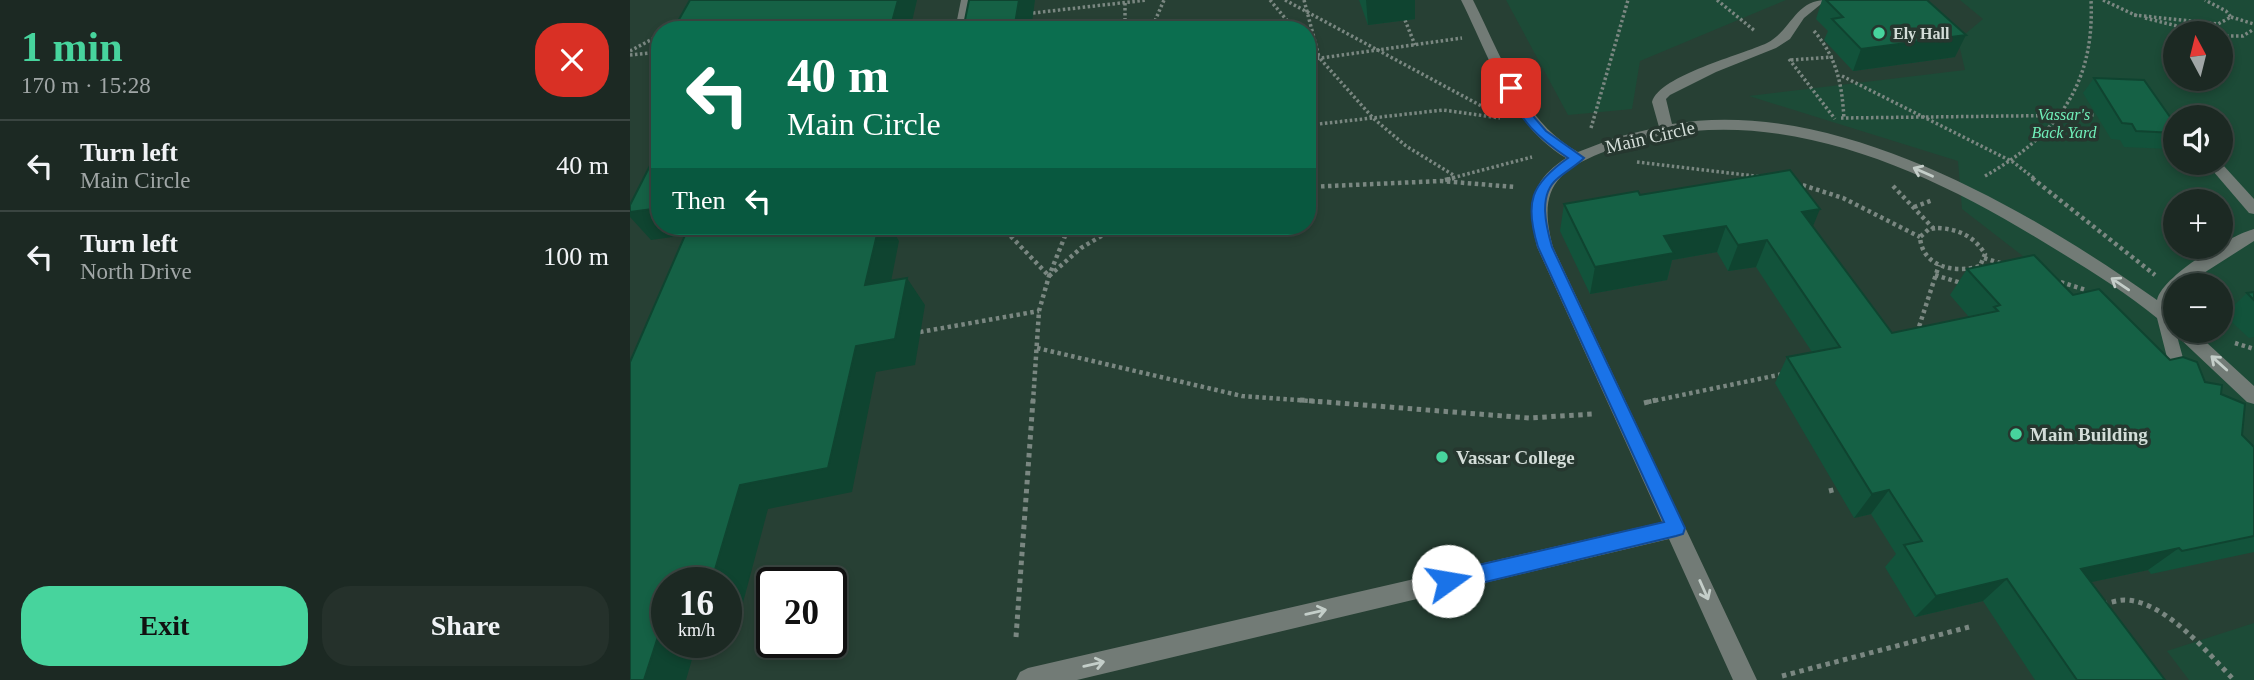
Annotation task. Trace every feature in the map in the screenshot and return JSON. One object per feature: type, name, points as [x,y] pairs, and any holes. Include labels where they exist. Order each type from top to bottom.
[{"type":"lane","points":[[963,21],[967,0]]},
{"type":"lane","points":[[1467,0],[1522,110],[1551,143],[1577,158]]},
{"type":"lane","points":[[1667,130],[1658,102],[1661,95],[1676,85],[1779,41],[1791,30],[1799,16],[1820,0]]},
{"type":"lane","name":"Main Circle","points":[[1745,680],[1550,258],[1538,225],[1540,192],[1550,177],[1577,158],[1607,145],[1667,130],[1734,124],[1765,126],[1858,148],[1911,167],[2018,218],[2073,251],[2163,314]]},
{"type":"lane","points":[[2224,175],[2254,209]]},
{"type":"lane","points":[[2194,273],[2254,234]]},
{"type":"lane","points":[[2174,343],[2185,400]]},
{"type":"lane","points":[[2196,343],[2254,397]]},
{"type":"lane","points":[[1028,680],[1676,528]]},
{"type":"path","points":[[1033,13],[1146,0]]},
{"type":"path","points":[[1155,21],[1164,0]]},
{"type":"path","points":[[1270,0],[1288,21]]},
{"type":"path","points":[[1285,0],[1504,118],[1443,110],[1316,124]]},
{"type":"path","points":[[1304,0],[1310,21]]},
{"type":"path","points":[[1589,131],[1594,125],[1628,0]]},
{"type":"path","points":[[1717,0],[1764,38]]},
{"type":"path","points":[[1975,181],[2013,162],[2041,139],[2059,116],[2086,72],[2093,40],[2091,0]]},
{"type":"path","points":[[2103,0],[2134,15],[2163,22]]},
{"type":"path","points":[[2205,0],[2231,16],[2254,24]]},
{"type":"path","points":[[1125,1],[1125,21]]},
{"type":"path","points":[[2134,15],[2218,24],[2231,16]]},
{"type":"path","points":[[1405,20],[1415,45]]},
{"type":"path","points":[[1807,24],[1833,57],[1842,76],[1844,131]]},
{"type":"path","points":[[2233,38],[2249,35],[2254,29]]},
{"type":"path","points":[[1316,58],[1467,38]]},
{"type":"path","points":[[630,53],[651,40]]},
{"type":"path","points":[[1316,46],[1319,58]]},
{"type":"path","points":[[630,53],[651,52]]},
{"type":"path","points":[[1782,52],[1839,124]]},
{"type":"path","points":[[1316,54],[1373,118],[1406,146],[1455,176]]},
{"type":"path","points":[[1790,60],[1833,57]]},
{"type":"path","points":[[1842,76],[2013,162],[2156,275]]},
{"type":"path","points":[[1833,117],[2096,115]]},
{"type":"path","points":[[1441,181],[1532,157]]},
{"type":"path","points":[[1625,160],[1766,177]]},
{"type":"path","points":[[1886,179],[1934,228]]},
{"type":"path","points":[[1316,187],[1441,181],[1515,187]]},
{"type":"path","points":[[1791,182],[1843,198],[1920,237]]},
{"type":"path","points":[[1934,228],[1947,228],[1966,234],[1981,246],[1984,258],[1980,266],[1966,270],[1939,265],[1922,251],[1920,237],[1934,228]]},
{"type":"path","points":[[1010,235],[1049,276]]},
{"type":"path","points":[[1016,637],[1039,311],[1065,235]]},
{"type":"path","points":[[1049,276],[1081,248],[1103,235]]},
{"type":"path","points":[[1984,258],[2004,264],[2002,271]]},
{"type":"path","points":[[1916,337],[1939,265]]},
{"type":"path","points":[[1966,270],[1971,276]]},
{"type":"path","points":[[1935,275],[1970,284]]},
{"type":"path","points":[[2042,276],[2092,292]]},
{"type":"path","points":[[920,332],[1039,311]]},
{"type":"path","points":[[1037,348],[1242,396],[1529,418],[1593,414]]},
{"type":"path","points":[[1640,404],[1790,372]]},
{"type":"path","points":[[1829,491],[1837,489]]},
{"type":"path","points":[[2096,605],[2128,600],[2158,611],[2187,634],[2234,680]]},
{"type":"path","points":[[1782,676],[1969,627]]},
{"type":"shaded area","name":"Vassar College","points":[[630,0],[2254,0],[2254,680],[630,680]]},
{"type":"green space","points":[[1506,0],[1786,0],[1640,61],[1632,109],[1568,115]]},
{"type":"green space","name":"Vassar's Back Yard","points":[[1960,0],[2254,0],[2254,460],[2103,318],[1962,209],[1958,161],[1749,96],[1965,70],[1958,40],[1983,19]]},
{"type":"green space","points":[[2254,623],[2254,680],[2189,680],[2167,651]]},
{"type":"building","points":[[690,0],[898,0],[892,21],[678,21]]},
{"type":"building","points":[[969,0],[1019,0],[1016,21],[965,21]]},
{"type":"building","points":[[1826,0],[1927,0],[1966,35],[1861,49],[1832,19],[1843,17]]},
{"type":"building","points":[[2094,78],[2144,80],[2163,107],[2163,132],[2136,131],[2132,124],[2122,123]]},
{"type":"building","points":[[651,164],[651,209],[630,212],[630,205]]},
{"type":"building","name":"Main Building","points":[[1790,170],[1820,209],[1802,212],[1892,333],[1998,311],[1994,307],[2000,305],[1967,269],[2034,255],[2073,295],[2099,289],[2170,360],[2183,357],[2197,362],[2205,382],[2222,385],[2221,394],[2245,404],[2242,435],[2254,447],[2254,536],[2182,551],[2179,548],[2081,569],[2165,680],[2077,680],[2007,579],[1936,596],[1904,545],[1922,541],[1889,490],[1872,494],[1787,357],[1840,347],[1767,240],[1738,245],[1726,226],[1664,236],[1674,253],[1595,267],[1564,204],[1638,191],[1640,195]]},
{"type":"building","points":[[685,235],[877,235],[865,285],[907,278],[895,339],[856,346],[828,468],[740,485],[716,567],[651,567],[651,658],[644,680],[630,680],[630,362]]},
{"type":"place","name":"Ely Hall","points":[[1879,33]]},
{"type":"place","name":"Main Building","points":[[2016,434]]},
{"type":"place","name":"Vassar College","points":[[1442,457]]},
{"type":"route","points":[[1448,581],[1676,528],[1545,247],[1538,225],[1540,192],[1550,177],[1577,158],[1558,148],[1541,134],[1522,110],[1511,88]]}]
